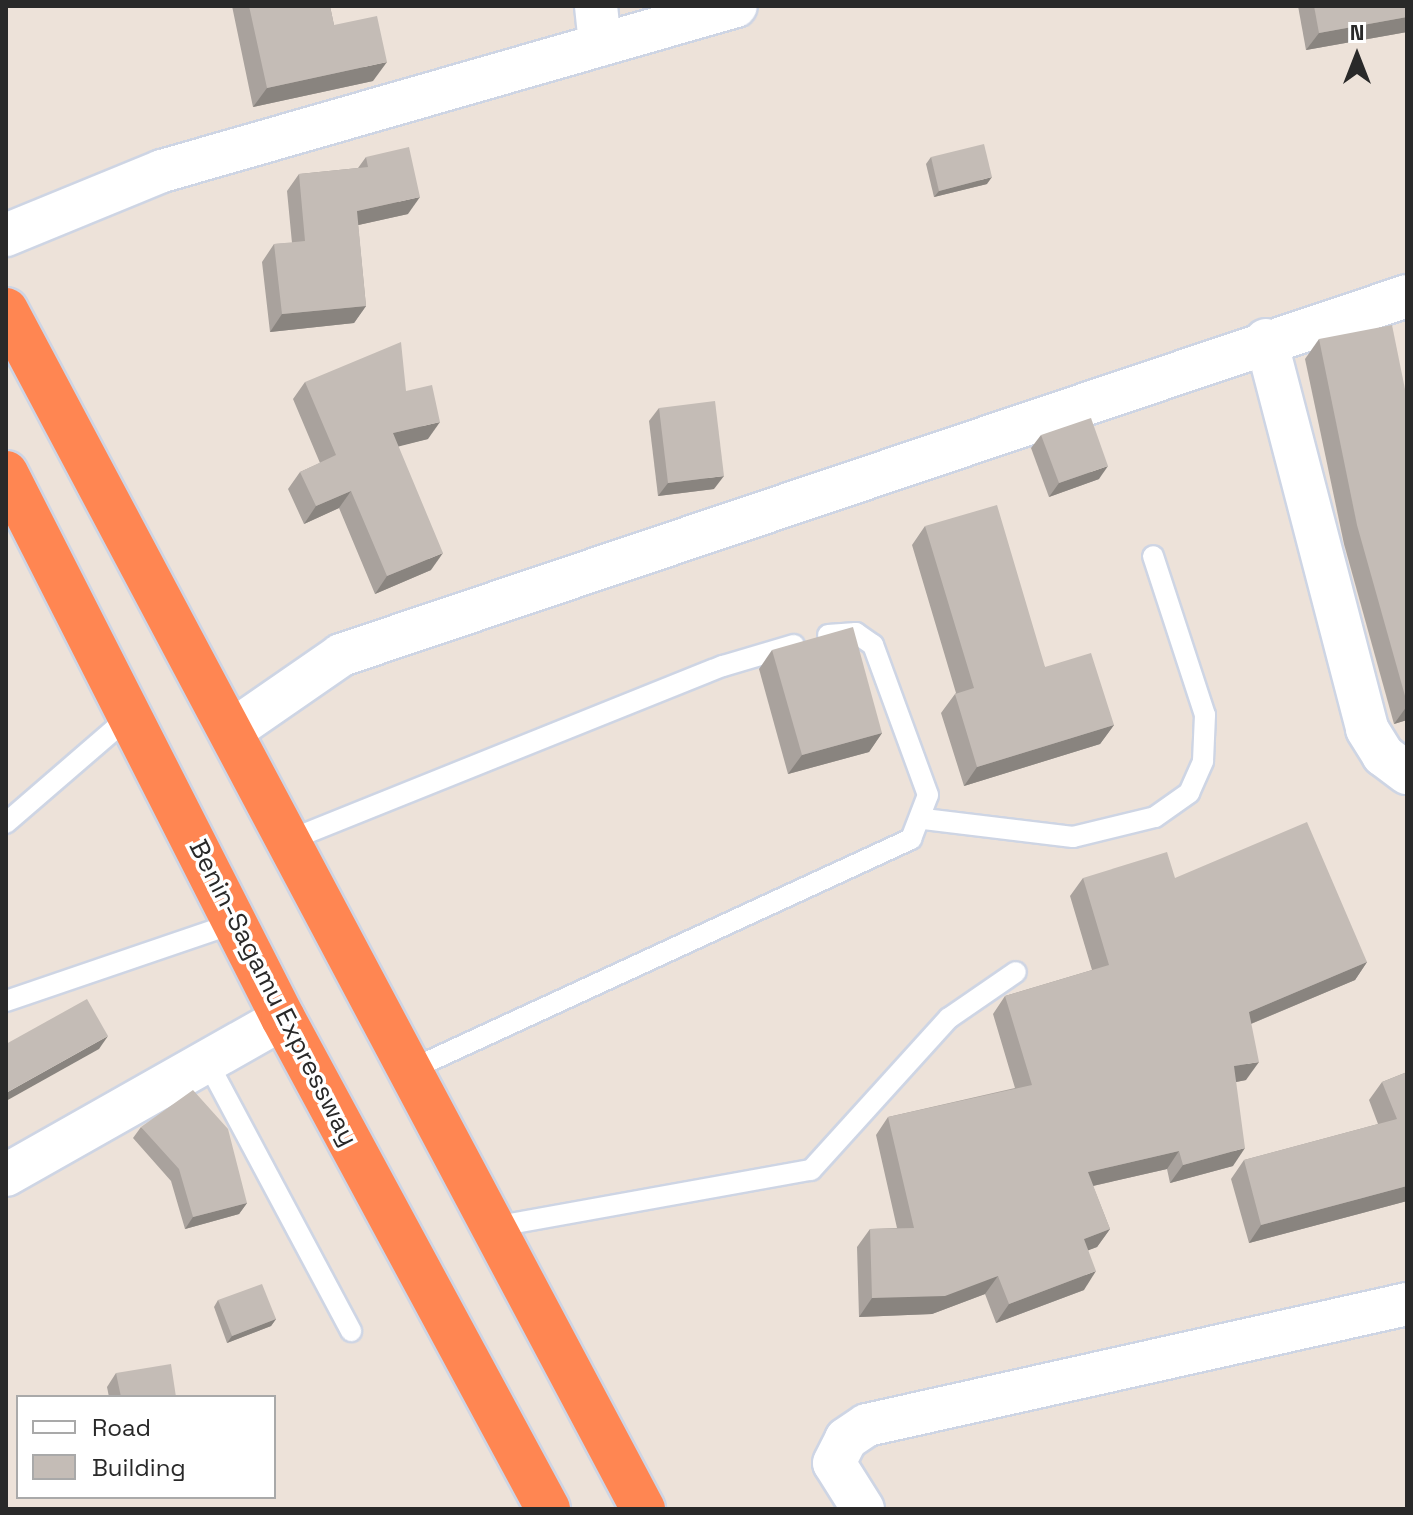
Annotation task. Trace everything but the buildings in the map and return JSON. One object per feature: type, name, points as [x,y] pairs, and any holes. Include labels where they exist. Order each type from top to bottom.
[{"type":"highway","points":[[6,310],[643,1509]]},
{"type":"highway","name":"Benin-Sagamu Expressway","points":[[6,473],[283,1018],[548,1509]]},
{"type":"street","points":[[6,235],[162,171],[598,26],[736,6]]},
{"type":"street","points":[[230,732],[341,655],[1266,340],[1407,296]]},
{"type":"street","points":[[1266,340],[1367,729],[1383,755],[1407,773]]},
{"type":"street","points":[[6,1175],[283,1018]]},
{"type":"street","points":[[863,1509],[834,1463],[846,1439],[867,1425],[1407,1304]]},
{"type":"lane","points":[[924,819],[1073,837],[1155,817],[1189,793],[1203,761],[1205,715],[1153,556]]},
{"type":"lane","points":[[287,841],[723,666],[835,633],[856,633],[873,645],[928,795],[924,819],[911,839],[410,1070]]},
{"type":"lane","points":[[6,823],[131,715]]},
{"type":"lane","points":[[6,1001],[235,923]]},
{"type":"lane","points":[[493,1227],[811,1170],[949,1018],[1016,972]]},
{"type":"lane","points":[[208,1063],[351,1331]]}]
